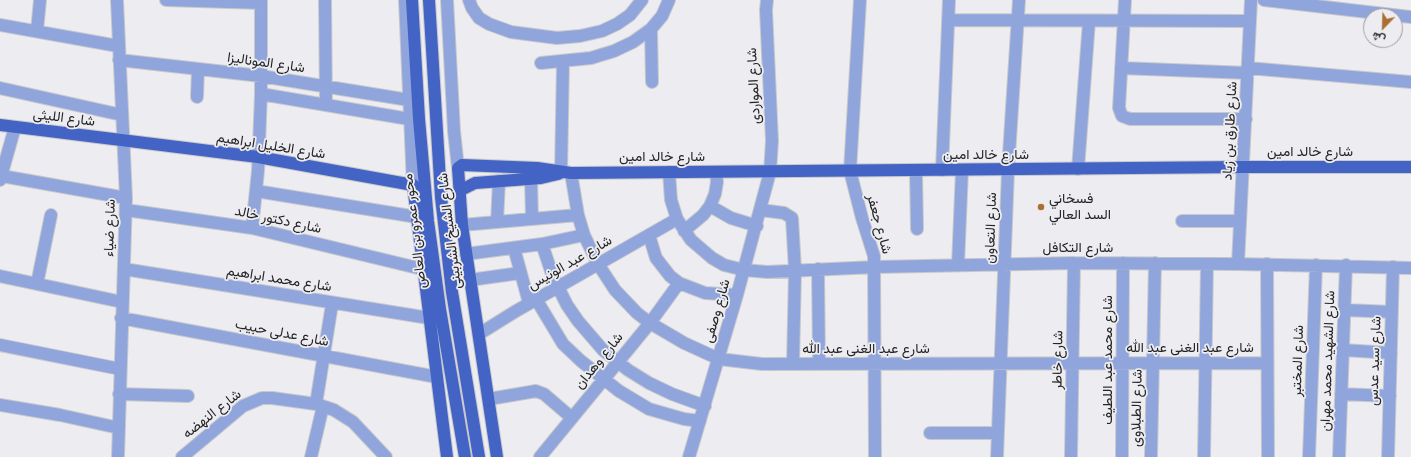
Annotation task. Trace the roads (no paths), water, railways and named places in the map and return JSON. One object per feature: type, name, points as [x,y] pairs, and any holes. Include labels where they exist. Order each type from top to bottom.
[{"type":"main road","name":"محور عمرو بن العاص","points":[[412,0],[418,119],[429,228],[440,309],[464,457]]},
{"type":"main road","points":[[429,0],[441,197],[452,292],[479,457]]},
{"type":"main road","name":"شارع الليثى","points":[[0,125],[124,141]]},
{"type":"main road","name":"شارع الخليل ابراهيم","points":[[124,141],[258,157],[413,185]]},
{"type":"main road","name":"شارع خالد امين","points":[[458,168],[464,165],[537,168],[566,173],[1411,167]]},
{"type":"main road","name":"شارع الشيخ الشربينى","points":[[458,168],[462,226],[489,399],[495,454]]},
{"type":"main road","name":"شارع خالد امين","points":[[459,191],[469,185],[541,178],[566,173]]},
{"type":"main road","points":[[413,185],[446,457]]},
{"type":"street","points":[[37,31],[40,0]]},
{"type":"street","name":"شارع ضياء","points":[[117,0],[126,204],[121,318],[118,457]]},
{"type":"street","points":[[166,0],[261,1],[261,94],[256,191],[252,228]]},
{"type":"street","points":[[325,0],[326,105]]},
{"type":"street","points":[[405,0],[408,100],[413,185]]},
{"type":"street","name":"شارع الشيخ الشربينى","points":[[447,0],[454,131],[458,168]]},
{"type":"street","points":[[469,0],[472,8],[479,18],[489,24],[511,32],[557,38],[580,36],[612,26],[630,15],[642,0]]},
{"type":"street","points":[[541,63],[591,58],[614,51],[633,42],[651,29],[662,16],[669,0]]},
{"type":"street","name":"شارع المواردى","points":[[767,0],[766,10],[772,141],[770,172]]},
{"type":"street","name":"شارع جعفر","points":[[860,0],[850,171],[862,218],[873,251],[875,267],[875,457]]},
{"type":"street","points":[[942,170],[949,0]]},
{"type":"street","name":"شارع التعاون","points":[[997,457],[1008,170],[1019,0]]},
{"type":"street","points":[[1125,0],[1119,108],[1120,114],[1125,118],[1246,118]]},
{"type":"street","name":"شارع طارق بن زياد","points":[[1238,264],[1251,0]]},
{"type":"street","points":[[1264,0],[1411,17]]},
{"type":"street","points":[[948,20],[1250,21]]},
{"type":"street","points":[[1078,169],[1089,21]]},
{"type":"street","points":[[0,25],[118,46]]},
{"type":"street","points":[[651,29],[652,82]]},
{"type":"street","name":"شارع الموناليزا","points":[[119,60],[261,76],[408,100]]},
{"type":"street","name":"شارع عبد الغنى عبد الله","points":[[563,62],[566,173],[584,235],[598,264],[622,298],[650,323],[684,343],[719,359],[747,364],[1267,363]]},
{"type":"street","points":[[1121,68],[1248,70],[1411,82]]},
{"type":"street","points":[[197,97],[198,69]]},
{"type":"street","points":[[0,88],[122,115]]},
{"type":"street","points":[[261,94],[409,119]]},
{"type":"street","points":[[1,178],[15,127]]},
{"type":"street","points":[[958,265],[962,170]]},
{"type":"street","points":[[916,171],[917,229]]},
{"type":"street","name":"شارع التكافل","points":[[669,172],[671,200],[677,219],[684,231],[701,250],[712,258],[724,264],[744,270],[767,272],[875,267],[1074,263],[1346,265],[1411,268]]},
{"type":"street","points":[[684,231],[703,216],[710,206],[715,194],[717,182],[716,172]]},
{"type":"street","name":"شارع وصفى","points":[[689,457],[757,226],[770,172]]},
{"type":"street","name":"شارع دكتور خالد","points":[[1,178],[252,228],[422,269]]},
{"type":"street","points":[[531,178],[532,219]]},
{"type":"street","points":[[497,222],[499,181]]},
{"type":"street","points":[[256,191],[417,217]]},
{"type":"street","points":[[710,206],[731,218],[757,226]]},
{"type":"street","points":[[761,210],[784,213],[792,218],[795,270],[793,364]]},
{"type":"street","points":[[37,284],[51,215]]},
{"type":"street","points":[[462,226],[578,215]]},
{"type":"street","name":"شارع عبد الونيس","points":[[479,334],[532,301],[677,219]]},
{"type":"street","points":[[1182,220],[1240,221]]},
{"type":"street","points":[[466,254],[542,244],[584,235]]},
{"type":"street","points":[[649,235],[656,258],[670,276],[679,283],[705,293],[737,295]]},
{"type":"street","points":[[542,244],[557,287],[567,305],[590,336],[618,362],[649,383],[672,394],[705,406]]},
{"type":"street","points":[[514,248],[520,272],[532,301],[563,344],[604,380],[633,401],[649,409],[684,419],[700,421]]},
{"type":"street","name":"شارع خاطر","points":[[1071,457],[1074,263]]},
{"type":"street","name":"شارع محمد عبد اللطيف","points":[[1122,457],[1124,363],[1123,263]]},
{"type":"street","name":"شارع الطبلاوى","points":[[1151,457],[1155,263]]},
{"type":"street","points":[[1204,457],[1208,264]]},
{"type":"street","points":[[1267,264],[1268,457]]},
{"type":"street","name":"شارع المختبر","points":[[1309,457],[1316,265]]},
{"type":"street","name":"شارع الشهيد محمد مهران","points":[[1339,457],[1346,265]]},
{"type":"street","name":"شارع سيد عدس","points":[[1388,457],[1393,267]]},
{"type":"street","name":"شارع محمد ابراهيم","points":[[124,269],[332,304],[429,318]]},
{"type":"street","points":[[818,269],[819,364]]},
{"type":"street","points":[[470,280],[520,272]]},
{"type":"street","points":[[0,276],[122,302]]},
{"type":"street","name":"شارع وهدان","points":[[540,457],[650,323],[679,283]]},
{"type":"street","points":[[311,457],[320,405],[324,356],[332,304]]},
{"type":"street","points":[[1345,310],[1392,312]]},
{"type":"street","name":"شارع عدلى حبيب","points":[[121,318],[437,377]]},
{"type":"street","points":[[0,345],[120,369]]},
{"type":"street","points":[[1343,350],[1391,353]]},
{"type":"street","points":[[489,399],[536,391],[544,394],[572,418]]},
{"type":"street","points":[[119,394],[188,396]]},
{"type":"street","points":[[1341,394],[1390,396]]},
{"type":"street","name":"شارع النهضه","points":[[182,457],[243,406],[252,401],[272,398],[320,405],[334,410],[353,422],[386,457]]},
{"type":"street","points":[[0,405],[119,428]]},
{"type":"street","points":[[930,433],[998,433]]},
{"type":"place","name":"فسخاني السد العالي","points":[[1041,207]]}]
